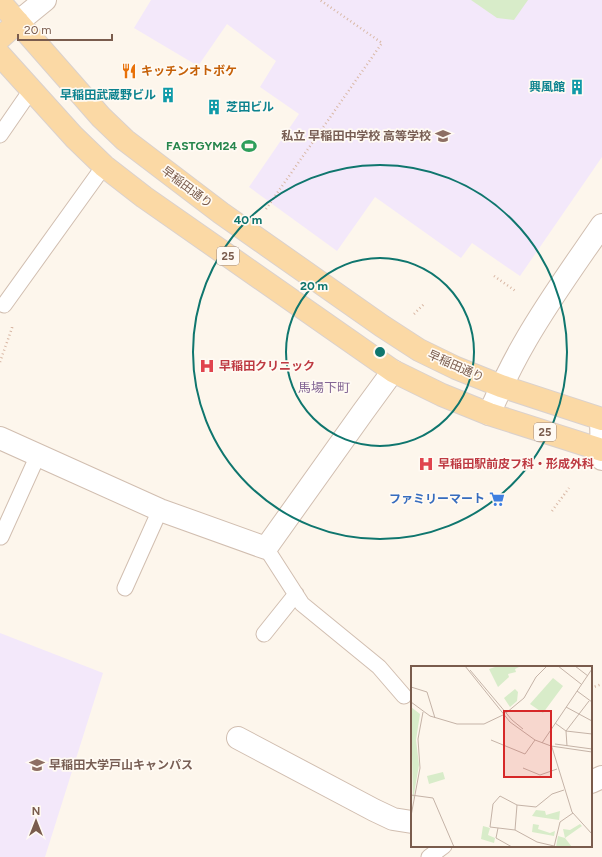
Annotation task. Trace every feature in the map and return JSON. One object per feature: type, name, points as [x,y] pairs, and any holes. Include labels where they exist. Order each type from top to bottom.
[{"type":"main road","name":"早稲田通り","points":[[0,2],[101,117],[125,140],[221,213],[382,326],[420,350],[456,368],[501,386],[602,419]]},
{"type":"main road","points":[[0,38],[18,22]]},
{"type":"main road","name":"25","points":[[0,55],[74,138],[104,166],[144,197],[393,371],[442,395],[489,414],[602,453]]},
{"type":"street","points":[[18,22],[45,0]]},
{"type":"street","points":[[489,414],[501,386],[525,341],[547,305],[602,224]]},
{"type":"street","points":[[0,438],[160,510],[266,548],[393,371]]},
{"type":"street","points":[[602,419],[602,453]]},
{"type":"street","points":[[238,738],[374,810],[393,819],[411,822]]},
{"type":"street","points":[[592,782],[602,777]]},
{"type":"lane","points":[[0,135],[31,90]]},
{"type":"lane","points":[[4,305],[104,166]]},
{"type":"lane","points":[[1,537],[38,455]]},
{"type":"lane","points":[[125,588],[160,510]]},
{"type":"lane","points":[[266,548],[302,604],[379,667],[404,696]]},
{"type":"lane","points":[[264,634],[296,594]]},
{"type":"lane","points":[[429,857],[443,847]]},
{"type":"path","points":[[266,209],[382,43],[320,0]]},
{"type":"path","points":[[494,276],[517,292]]},
{"type":"path","points":[[414,314],[424,303]]},
{"type":"path","points":[[0,362],[12,328],[4,305]]},
{"type":"path","points":[[552,511],[569,488]]},
{"type":"path","points":[[592,688],[602,684]]},
{"type":"shaded area","name":"私立 早稲田中学校 高等学校","points":[[151,0],[602,0],[602,157],[520,276],[472,243],[461,258],[375,197],[337,251],[249,187],[299,114],[260,87],[276,61],[227,24],[198,66],[134,28]]},
{"type":"shaded area","name":"早稲田大学戸山キャンパス","points":[[0,633],[103,673],[45,857],[0,857]]},
{"type":"green space","points":[[471,0],[528,0],[514,20],[497,18]]},
{"type":"place","name":"キッチンオトボケ","points":[[129,71]]},
{"type":"place","name":"興風館","points":[[577,87]]},
{"type":"place","name":"早稲田武蔵野ビル","points":[[168,95]]},
{"type":"place","name":"芝田ビル","points":[[214,107]]},
{"type":"place","name":"私立 早稲田中学校 高等学校","points":[[443,136]]},
{"type":"place","name":"FASTGYM24","points":[[249,146]]},
{"type":"place","name":"早稲田クリニック","points":[[207,366]]},
{"type":"place","name":"早稲田駅前皮フ科・形成外科","points":[[426,464]]},
{"type":"place","name":"ファミリーマート","points":[[497,499]]},
{"type":"place","name":"早稲田大学戸山キャンパス","points":[[37,765]]},
{"type":"district","name":"馬場下町","points":[[324,387]]}]
